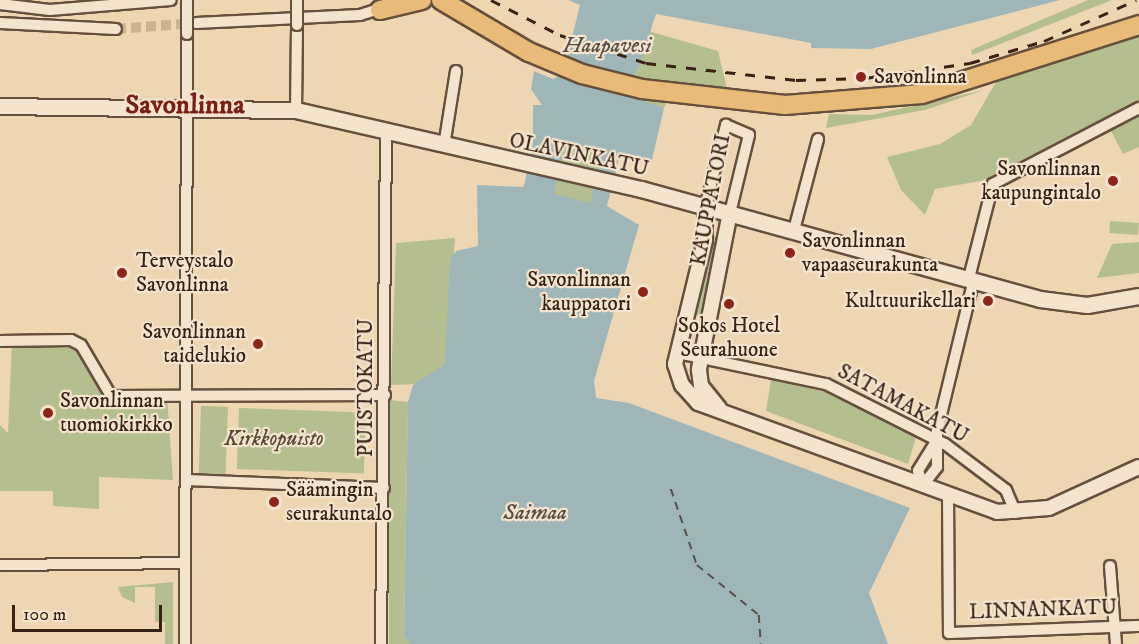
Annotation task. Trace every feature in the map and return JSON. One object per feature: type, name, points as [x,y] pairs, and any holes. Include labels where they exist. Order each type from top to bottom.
[{"type":"highway","points":[[388,3],[422,0]]},
{"type":"highway","points":[[445,1],[552,56],[643,84],[716,99],[746,102],[847,104],[922,94],[1139,25]]},
{"type":"main road","name":"OLAVINKATU","points":[[0,106],[187,105],[296,110],[513,162],[641,189],[1061,303],[1139,296]]},
{"type":"street","points":[[0,4],[50,10],[171,0]]},
{"type":"street","points":[[185,644],[187,0]]},
{"type":"street","points":[[296,110],[297,1]]},
{"type":"street","points":[[196,22],[360,15],[388,3]]},
{"type":"street","points":[[0,23],[116,29]]},
{"type":"street","points":[[444,146],[456,70]]},
{"type":"street","points":[[923,485],[918,471],[937,440],[993,184],[1139,108]]},
{"type":"street","name":"KAUPPATORI","points":[[726,124],[749,135],[730,213],[700,359],[701,386],[722,412],[689,395],[677,372],[676,353],[705,240],[705,208],[726,124]]},
{"type":"street","name":"PUISTOKATU","points":[[381,644],[386,132]]},
{"type":"street","points":[[795,230],[818,139]]},
{"type":"street","points":[[0,341],[71,340],[81,345],[111,396],[385,395]]},
{"type":"street","name":"SATAMAKATU","points":[[676,353],[826,384],[937,440],[1006,490],[1016,513]]},
{"type":"street","points":[[722,412],[984,509],[1016,513],[1049,508],[1139,467]]},
{"type":"street","points":[[923,485],[934,477],[940,451],[937,440]]},
{"type":"street","points":[[186,480],[384,488]]},
{"type":"street","name":"LINNANKATU","points":[[948,495],[949,633],[1139,626]]},
{"type":"street","points":[[0,565],[185,563]]},
{"type":"street","points":[[1110,566],[1116,644]]},
{"type":"green space","points":[[1088,0],[1112,0],[972,55],[971,50]]},
{"type":"green space","points":[[648,31],[718,51],[729,97],[669,97],[664,108],[621,94],[638,69]]},
{"type":"green space","points":[[1139,32],[1139,100],[981,181],[935,189],[925,215],[901,190],[887,157],[940,144],[971,125],[996,82]]},
{"type":"green space","points":[[984,90],[925,110],[826,128],[829,114],[872,115]]},
{"type":"green space","points":[[1139,115],[1139,147],[1123,154],[1110,129]]},
{"type":"green space","points":[[564,144],[602,153],[590,203],[552,195]]},
{"type":"green space","points":[[1110,221],[1139,223],[1138,235],[1109,233]]},
{"type":"green space","points":[[714,236],[723,239],[702,308],[707,309],[704,318],[691,314]]},
{"type":"green space","points":[[455,238],[445,364],[419,384],[391,385],[396,243]]},
{"type":"green space","points":[[1139,242],[1139,273],[1097,278],[1112,244]]},
{"type":"green space","points":[[71,340],[111,396],[167,396],[173,480],[99,477],[99,509],[53,506],[53,491],[0,491],[0,425],[8,433],[12,341]]},
{"type":"green space","points":[[771,379],[825,392],[917,434],[908,464],[766,411]]},
{"type":"green space","points":[[389,400],[408,402],[404,636],[410,644],[389,644]]},
{"type":"green space","points":[[201,406],[228,407],[226,475],[199,474]]},
{"type":"green space","name":"Kirkkopuisto","points":[[239,408],[366,412],[364,473],[237,469]]},
{"type":"green space","points":[[173,582],[173,644],[165,644],[165,622],[155,622],[155,587],[135,587],[135,603],[122,597],[118,587]]},
{"type":"water","name":"Saimaa","points":[[568,0],[1060,0],[871,49],[811,48],[811,43],[656,14],[638,69],[621,93],[664,108],[651,164],[619,158],[607,206],[639,225],[594,381],[596,398],[629,403],[910,508],[869,593],[888,644],[410,644],[404,636],[408,402],[413,385],[445,364],[450,259],[456,251],[478,246],[477,185],[523,187],[533,142],[533,105],[542,105],[531,89],[534,71],[553,79],[563,74],[580,5]],"holes":[[[564,145],[602,153],[590,203],[554,194]]]},
{"type":"ferry route","points":[[671,489],[697,565],[759,615],[761,644]]},
{"type":"tunnel","points":[[116,29],[196,23]]},
{"type":"railway","points":[[491,0],[560,35],[646,63],[796,80],[865,78],[970,63],[1044,41],[1136,0]]},
{"type":"place","name":"Savonlinna","points":[[861,77]]},
{"type":"place","name":"Savonlinnan kaupungintalo","points":[[1113,181]]},
{"type":"place","name":"Savonlinnan vapaaseurakunta","points":[[790,253]]},
{"type":"place","name":"Terveystalo Savonlinna","points":[[122,273]]},
{"type":"place","name":"Savonlinnan kauppatori","points":[[643,292]]},
{"type":"place","name":"Kulttuurikellari","points":[[988,301]]},
{"type":"place","name":"Sokos Hotel Seurahuone","points":[[729,304]]},
{"type":"place","name":"Savonlinnan taidelukio","points":[[258,344]]},
{"type":"place","name":"Savonlinnan tuomiokirkko","points":[[48,413]]},
{"type":"place","name":"Säämingin seurakuntalo","points":[[274,502]]},
{"type":"district","name":"Savonlinna","points":[[185,106]]},
{"type":"water label","name":"Haapavesi","points":[[607,46]]}]
